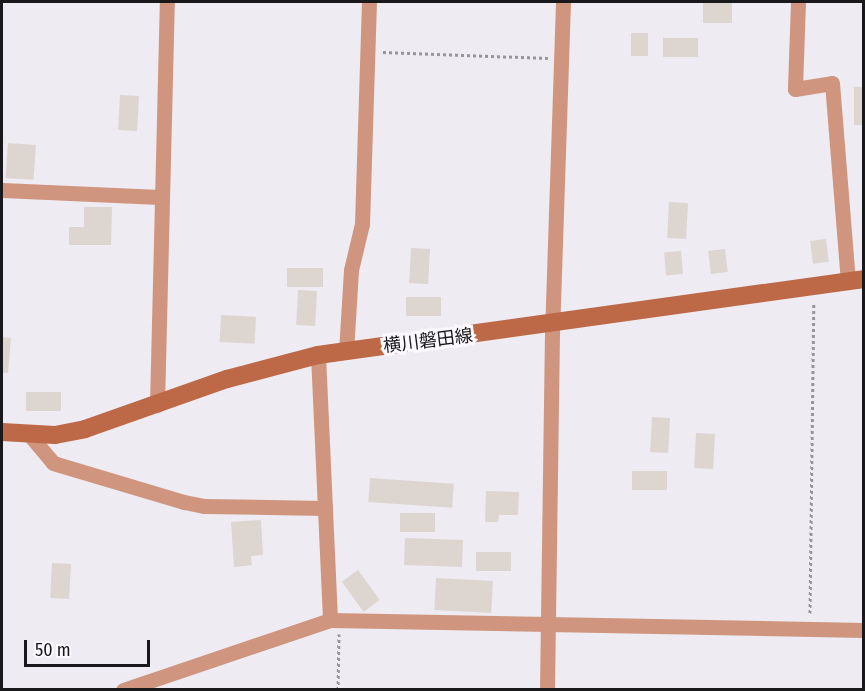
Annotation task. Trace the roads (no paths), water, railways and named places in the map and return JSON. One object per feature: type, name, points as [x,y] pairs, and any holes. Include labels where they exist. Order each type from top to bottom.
[{"type":"main road","name":"横川磐田線","points":[[2,432],[55,435],[85,429],[227,379],[318,355],[552,325],[856,280]]},
{"type":"street","points":[[157,405],[160,197],[168,2]]},
{"type":"street","points":[[346,352],[351,270],[362,224],[369,2]]},
{"type":"street","points":[[547,690],[546,626],[552,325],[563,2]]},
{"type":"street","points":[[798,2],[795,89],[832,83],[856,280]]},
{"type":"street","points":[[2,190],[160,197]]},
{"type":"street","points":[[318,355],[325,508],[334,620]]},
{"type":"street","points":[[28,433],[53,463],[184,502],[204,506],[325,508]]},
{"type":"street","points":[[123,690],[334,620],[546,626],[864,630]]}]
